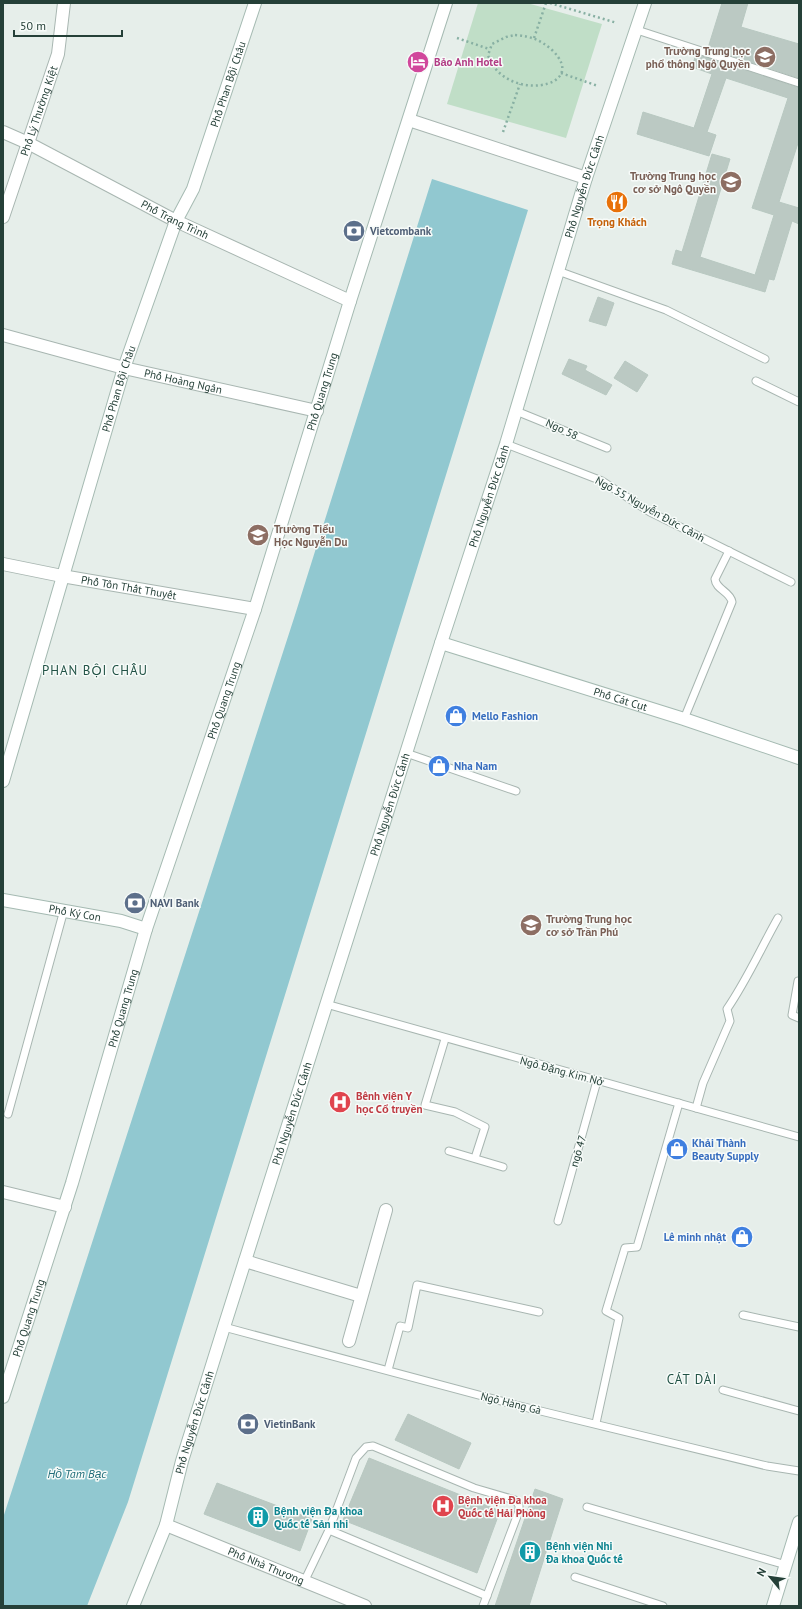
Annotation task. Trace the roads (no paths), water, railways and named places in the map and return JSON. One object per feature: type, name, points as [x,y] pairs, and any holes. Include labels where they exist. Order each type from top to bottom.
[{"type":"street","name":"Phố Lý Thường Kiệt","points":[[3,217],[58,54],[64,3]]},
{"type":"street","name":"Phố Phan Bội Châu","points":[[3,781],[124,368],[176,221],[194,189],[255,3]]},
{"type":"street","name":"Phố Quang Trung","points":[[3,1397],[65,1207],[146,929],[255,610],[350,301],[446,3]]},
{"type":"street","name":"Phố Nguyễn Đức Cảnh","points":[[133,1606],[166,1525],[182,1461],[245,1260],[441,642],[506,444],[586,178],[645,3]]},
{"type":"street","points":[[409,120],[586,178]]},
{"type":"street","name":"Phố Trạng Trình","points":[[3,132],[28,143],[176,221],[350,301]]},
{"type":"street","name":"Phố Hoàng Ngân","points":[[3,335],[124,368],[317,411]]},
{"type":"street","name":"Phố Tôn Thất Thuyết","points":[[3,564],[62,576],[255,610]]},
{"type":"street","name":"Phố Cát Cụt","points":[[441,642],[684,719],[799,758]]},
{"type":"street","name":"Phố Ký Con","points":[[3,900],[121,921],[146,929]]},
{"type":"street","points":[[3,1192],[65,1207]]},
{"type":"street","points":[[349,1341],[386,1210]]},
{"type":"street","points":[[245,1260],[361,1296]]},
{"type":"street","points":[[773,1606],[799,1522]]},
{"type":"street","name":"Phố Nhà Thương","points":[[166,1525],[365,1606]]},
{"type":"lane","points":[[637,30],[799,83]]},
{"type":"lane","points":[[558,270],[666,310],[765,359]]},
{"type":"lane","points":[[756,381],[799,402]]},
{"type":"lane","name":"Ngo 58","points":[[516,411],[542,420],[607,448]]},
{"type":"lane","name":"Ngõ 55 Nguyễn Đức Cảnh","points":[[506,444],[602,481],[650,512],[791,582]]},
{"type":"lane","points":[[684,719],[732,602],[730,596],[717,586],[715,579],[730,551]]},
{"type":"lane","points":[[406,753],[516,791]]},
{"type":"lane","points":[[8,1114],[64,910]]},
{"type":"lane","points":[[696,1108],[703,1083],[730,1021],[727,1009],[743,986],[778,918]]},
{"type":"lane","points":[[798,981],[792,1015],[799,1018]]},
{"type":"lane","name":"Ngõ Đặng Kim Nở","points":[[326,1004],[445,1039],[799,1137]]},
{"type":"lane","points":[[445,1039],[425,1105],[455,1112],[486,1127],[475,1158]]},
{"type":"lane","name":"ngõ 47","points":[[558,1221],[597,1081]]},
{"type":"lane","points":[[596,1423],[619,1318],[606,1311],[625,1248],[637,1247],[679,1103]]},
{"type":"lane","points":[[450,1150],[503,1168]]},
{"type":"lane","points":[[388,1370],[400,1326],[408,1328],[417,1285],[539,1312]]},
{"type":"lane","points":[[743,1315],[799,1327]]},
{"type":"lane","name":"Ngõ Hàng Gà","points":[[224,1327],[516,1405],[596,1423],[767,1466],[799,1471]]},
{"type":"lane","points":[[723,1390],[799,1411]]},
{"type":"lane","points":[[304,1582],[329,1530],[356,1458],[366,1447],[373,1446],[474,1488],[515,1500],[519,1505],[519,1511],[483,1606]]},
{"type":"lane","points":[[587,1507],[786,1564]]},
{"type":"lane","points":[[329,1530],[487,1596]]},
{"type":"lane","points":[[575,1577],[663,1606]]},
{"type":"water","name":"Hồ Tam Bạc","points":[[432,179],[528,210],[128,1502],[87,1606],[3,1606],[3,1518],[295,615]]},
{"type":"place","name":"Trường Trung học phổ thông Ngô Quyền","points":[[765,57]]},
{"type":"place","name":"Bảo Anh Hotel","points":[[418,62]]},
{"type":"place","name":"Trường Trung học cơ sở Ngô Quyền","points":[[731,182]]},
{"type":"place","name":"Trọng Khách","points":[[617,202]]},
{"type":"place","name":"Vietcombank","points":[[354,231]]},
{"type":"place","name":"Trường Tiểu Học Nguyễn Du","points":[[258,535]]},
{"type":"place","name":"Mello Fashion","points":[[456,716]]},
{"type":"place","name":"Nha Nam","points":[[439,766]]},
{"type":"place","name":"NAVI Bank","points":[[135,903]]},
{"type":"place","name":"Trường Trung học cơ sở Trần Phú","points":[[531,925]]},
{"type":"place","name":"Bênh viện Y học Cổ truyền","points":[[340,1102]]},
{"type":"place","name":"Khải Thành Beauty Supply","points":[[677,1149]]},
{"type":"place","name":"Lê minh nhật","points":[[742,1237]]},
{"type":"place","name":"VietinBank","points":[[248,1424]]},
{"type":"place","name":"Bệnh viện Đa khoa Quốc tế Hải Phòng","points":[[443,1506]]},
{"type":"place","name":"Bệnh viện Đa khoa Quốc tế Sản nhi","points":[[258,1517]]},
{"type":"place","name":"Bệnh viện Nhi Đa khoa Quốc tế","points":[[530,1552]]},
{"type":"district","name":"PHAN BỘI CHÂU","points":[[95,670]]},
{"type":"district","name":"CÁT DÀI","points":[[692,1379]]}]
